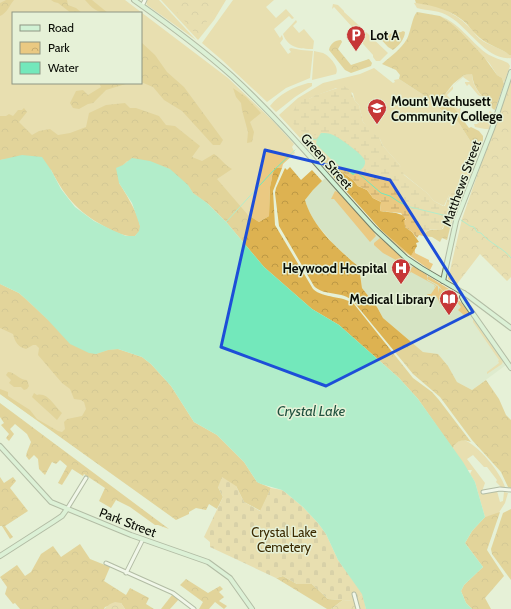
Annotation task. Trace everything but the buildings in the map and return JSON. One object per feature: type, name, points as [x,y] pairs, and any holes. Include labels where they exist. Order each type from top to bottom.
[{"type":"street","name":"Green Street","points":[[134,0],[196,46],[242,86],[392,246],[412,262],[464,293],[511,328]]},
{"type":"street","points":[[142,6],[145,0]]},
{"type":"street","name":"Matthews Street","points":[[443,281],[456,221],[492,129],[511,72]]},
{"type":"street","points":[[464,293],[462,297],[464,301],[511,368]]},
{"type":"street","name":"Park Street","points":[[0,446],[53,503],[143,539],[203,560],[214,566],[231,579],[252,609]]},
{"type":"street","points":[[0,556],[64,514],[86,478]]},
{"type":"street","points":[[483,492],[500,489],[511,490]]},
{"type":"street","points":[[126,573],[143,539]]},
{"type":"street","points":[[106,563],[174,594],[194,609]]},
{"type":"street","points":[[354,594],[358,609]]},
{"type":"highlighted area","points":[[265,150],[390,180],[473,312],[326,386],[221,347]]},
{"type":"shaded area","name":"Heywood Hospital","points":[[325,178],[385,243],[413,267],[451,291],[469,313],[506,365],[472,390],[457,382],[448,366],[438,354],[423,352],[383,318],[377,307],[362,288],[359,267],[334,245],[315,222],[308,209],[305,200]]},
{"type":"green space","points":[[0,0],[125,0],[141,12],[12,12],[12,84],[142,84],[142,13],[228,78],[273,121],[294,144],[292,147],[295,153],[283,164],[282,168],[274,168],[270,187],[269,216],[259,222],[248,215],[42,158],[0,160]]},
{"type":"green space","points":[[6,0],[14,0],[6,11],[0,16],[0,3]]},
{"type":"green space","points":[[51,0],[67,0],[68,5],[76,8],[81,12],[70,12],[58,3]]},
{"type":"green space","points":[[85,0],[92,0],[107,12],[95,10]]},
{"type":"green space","points":[[147,0],[159,0],[196,40],[147,5]]},
{"type":"green space","points":[[161,0],[226,0],[214,20],[198,40]]},
{"type":"green space","points":[[166,0],[220,0],[197,35]]},
{"type":"green space","points":[[233,0],[274,0],[266,7],[276,18],[286,9],[294,18],[292,19],[289,16],[274,29],[280,38],[282,35],[283,39],[280,43],[288,54],[291,52],[289,49],[291,48],[313,51],[310,78],[286,88],[267,102],[202,43]]},
{"type":"green space","points":[[415,0],[511,0],[511,55],[484,41],[467,24],[455,15],[437,7],[416,3]]},
{"type":"green space","points":[[414,3],[428,4],[449,12],[469,27],[480,39],[511,55],[511,58],[502,58],[486,49],[457,22],[446,15],[417,8]]},
{"type":"green space","points":[[333,4],[338,5],[365,31],[352,32],[354,29],[334,7],[332,9]]},
{"type":"green space","points":[[417,12],[440,16],[451,23],[484,57],[497,75],[502,78],[504,84],[495,110],[477,89],[474,84],[472,74],[464,75],[453,84],[442,98],[449,101],[469,128],[471,127],[479,131],[483,136],[478,153],[455,117],[445,113],[422,94],[399,79],[400,75],[396,70],[382,64],[398,50],[407,39]]},
{"type":"green space","points":[[440,16],[453,23],[486,53],[508,63],[510,66],[504,83],[502,78],[497,75],[490,64],[461,32]]},
{"type":"green space","points":[[296,20],[297,22],[293,26],[299,33],[304,29],[314,41],[313,49],[295,47],[285,39],[283,34]]},
{"type":"green space","points":[[403,31],[405,34],[403,39],[393,50],[388,47],[377,35],[379,33],[384,35]]},
{"type":"green space","points":[[366,32],[388,53],[380,61],[376,61],[373,55],[352,33]]},
{"type":"green space","points":[[341,40],[342,42],[338,49],[351,65],[369,59],[372,63],[371,66],[351,73],[345,70],[329,50],[333,43]]},
{"type":"green space","points":[[142,43],[155,55],[167,72],[184,87],[223,140],[220,145],[213,145],[182,111],[164,100],[153,87],[142,82]]},
{"type":"green space","points":[[314,51],[323,53],[331,59],[337,69],[336,74],[312,80]]},
{"type":"green space","points":[[374,68],[393,83],[395,82],[394,80],[399,79],[422,94],[445,113],[455,117],[478,153],[463,195],[456,192],[449,195],[444,206],[434,201],[427,193],[401,172],[400,165],[383,146],[380,139],[372,133],[363,122],[359,105],[355,101],[353,93],[336,88],[309,99],[299,130],[317,136],[316,138],[304,139],[301,141],[301,139],[279,115],[298,98],[323,83],[360,74]]},
{"type":"green space","points":[[472,74],[474,83],[482,97],[478,95],[469,84],[467,86],[465,82],[470,82],[463,77],[453,86],[464,75]]},
{"type":"green space","points":[[511,78],[511,277],[507,281],[480,254],[457,284],[448,279],[462,219]]},
{"type":"green space","points":[[308,83],[312,83],[312,86],[276,112],[270,106],[287,92]]},
{"type":"green space","points":[[100,84],[126,84],[106,90],[93,103],[79,109],[73,108],[70,103],[76,91],[83,90],[88,95],[101,87]]},
{"type":"green space","points":[[344,86],[350,90],[355,101],[359,105],[363,122],[375,135],[378,135],[383,146],[400,165],[404,175],[427,193],[434,201],[443,206],[445,206],[451,193],[456,192],[463,195],[451,224],[448,220],[441,230],[429,230],[423,236],[419,235],[417,238],[405,227],[404,220],[406,220],[401,213],[380,211],[381,202],[373,198],[367,190],[358,186],[353,180],[338,169],[319,150],[312,140],[306,140],[303,143],[302,141],[307,137],[316,138],[317,136],[303,132],[295,127],[292,118],[294,109],[300,101],[304,99],[309,99],[316,95]]},
{"type":"green space","points":[[453,86],[453,89],[447,95],[458,109],[461,108],[461,118],[449,101],[442,99]]},
{"type":"green space","points":[[233,88],[246,97],[261,113],[250,122],[254,132],[252,142],[247,143],[248,132],[241,103],[236,97]]},
{"type":"green space","points":[[125,103],[130,108],[136,108],[159,116],[166,125],[175,126],[200,146],[192,157],[202,161],[214,154],[219,157],[232,169],[217,179],[248,215],[259,222],[269,216],[270,187],[274,168],[282,168],[273,191],[275,225],[313,289],[322,294],[344,299],[354,304],[413,378],[432,392],[471,442],[460,441],[454,446],[453,449],[418,399],[399,378],[339,325],[312,309],[264,267],[227,223],[207,203],[193,193],[188,185],[127,161],[123,165],[119,183],[133,207],[140,226],[140,231],[135,236],[128,236],[109,229],[75,205],[68,198],[51,170],[5,159],[0,160],[0,116],[6,116],[9,114],[13,116],[18,110],[22,110],[24,108],[27,112],[19,122],[32,135],[39,131],[50,129],[58,135],[70,133],[86,127],[89,113],[106,105]]},
{"type":"green space","points":[[490,111],[494,114],[489,129],[475,127],[474,124],[477,124],[490,114]]},
{"type":"green space","points":[[310,139],[338,169],[353,180],[358,186],[367,190],[373,198],[381,202],[380,211],[405,216],[405,227],[412,232],[419,242],[416,243],[417,246],[411,256],[381,230],[303,143]]},
{"type":"green space","points":[[290,167],[301,180],[312,170],[322,181],[305,200],[309,210],[320,229],[327,237],[359,267],[362,288],[377,307],[383,318],[423,352],[438,354],[448,366],[457,382],[472,390],[486,380],[499,399],[506,415],[511,420],[511,488],[508,487],[501,472],[472,440],[440,397],[413,374],[353,301],[344,296],[322,291],[314,286],[279,226],[275,193],[285,168],[287,170]]},
{"type":"green space","points":[[335,191],[338,192],[374,232],[376,236],[370,242],[334,199],[331,199]]},
{"type":"green space","points":[[449,220],[451,224],[447,240],[442,238],[440,242],[432,237],[423,236],[430,230],[443,229],[446,221]]},
{"type":"green space","points":[[381,230],[411,256],[415,249],[415,253],[429,260],[429,262],[433,264],[430,270],[402,250]]},
{"type":"green space","points":[[380,238],[408,261],[409,263],[407,266],[383,253],[374,245],[374,243]]},
{"type":"green space","points":[[413,266],[427,275],[427,280],[436,285],[434,288],[435,285],[411,272],[404,279]]},
{"type":"green space","points":[[428,276],[449,289],[469,312],[467,319],[468,314],[465,316],[458,310],[461,307],[449,293],[443,291],[438,285],[427,279]]},
{"type":"green space","points":[[0,284],[118,349],[70,443],[0,394]]},
{"type":"green space","points":[[0,284],[19,293],[47,319],[96,354],[108,350],[118,349],[142,357],[151,364],[171,386],[194,422],[217,435],[244,462],[257,482],[271,488],[261,511],[244,502],[236,486],[218,487],[223,497],[217,509],[209,504],[206,510],[196,508],[189,512],[189,514],[176,520],[0,394],[0,389],[8,392],[8,396],[30,410],[37,419],[62,432],[65,429],[64,422],[67,419],[82,416],[86,409],[84,402],[74,399],[70,389],[62,383],[38,355],[39,348],[36,345],[26,349],[23,348],[17,344],[13,334],[0,328]]},
{"type":"green space","points":[[437,285],[438,293],[439,288],[442,290],[444,295],[440,304],[437,297],[435,298],[435,296],[432,296],[430,298],[427,294],[431,294]]},
{"type":"green space","points":[[473,319],[503,361],[502,364],[487,374],[487,372],[499,363],[499,360],[473,322]]},
{"type":"green space","points":[[8,372],[27,380],[29,386],[27,389],[24,390],[21,387],[14,387],[9,383],[11,380],[6,375]]},
{"type":"green space","points":[[34,393],[48,398],[62,413],[57,420],[32,397]]},
{"type":"green space","points":[[0,403],[169,529],[155,525],[130,507],[116,500],[111,508],[99,501],[105,488],[84,474],[83,476],[72,469],[62,485],[58,483],[67,466],[60,460],[56,464],[52,462],[45,475],[39,469],[38,459],[34,455],[29,460],[26,456],[31,442],[27,434],[15,424],[10,429],[14,434],[9,441],[6,438],[9,434],[1,425],[4,423],[0,417]]},
{"type":"green space","points":[[463,440],[469,442],[488,459],[503,481],[505,487],[501,487],[496,482],[497,480],[487,467],[484,467],[473,455],[467,459],[485,483],[481,494],[497,491],[500,502],[503,501],[504,492],[508,493],[505,503],[498,514],[485,517],[475,482],[470,474],[472,470],[467,470],[453,449],[456,442]]},
{"type":"green space","points":[[0,477],[4,483],[13,477],[16,481],[10,488],[28,511],[5,526],[13,537],[10,539],[2,526],[0,526]]},
{"type":"green space","name":"Crystal Lake Cemetery","points":[[222,477],[236,486],[244,502],[260,511],[271,488],[285,492],[303,507],[318,523],[326,534],[338,560],[363,594],[353,601],[328,599],[312,584],[297,584],[283,576],[276,578],[210,547],[210,542],[204,537],[223,497],[218,487]]},
{"type":"green space","points":[[511,509],[511,580],[492,554],[491,549],[503,513]]},
{"type":"green space","points":[[500,512],[487,550],[504,576],[485,598],[491,609],[472,609],[466,603],[461,591],[464,585],[483,567],[465,543],[472,531],[485,517]]},
{"type":"green space","points":[[80,544],[90,559],[110,567],[104,581],[126,595],[130,588],[149,598],[146,604],[154,609],[125,609],[121,603],[105,607],[104,609],[20,609],[15,603],[13,604],[5,594],[7,587],[0,577],[17,565],[25,576],[31,572],[41,554],[53,546],[61,557]]},
{"type":"green space","points":[[283,576],[297,584],[312,584],[328,599],[343,600],[331,609],[327,609],[276,578]]},
{"type":"green space","points":[[186,579],[208,593],[220,586],[223,589],[219,592],[224,597],[219,601],[227,606],[224,609],[215,602],[209,609],[199,609],[203,602],[180,585]]},
{"type":"green space","points":[[363,594],[366,609],[331,609],[343,600],[353,601]]},
{"type":"green space","points":[[172,595],[179,599],[170,609],[161,609]]},
{"type":"green space","points":[[115,602],[121,603],[125,609],[104,609],[110,604]]},
{"type":"water","points":[[321,133],[333,135],[356,151],[364,158],[365,163],[363,168],[353,175],[333,161],[316,144]]},
{"type":"water","name":"Crystal Lake","points":[[22,155],[42,157],[61,189],[75,207],[94,221],[126,236],[135,236],[139,231],[140,226],[132,203],[119,183],[116,168],[132,158],[150,161],[170,169],[188,185],[193,193],[207,203],[227,223],[264,267],[312,309],[339,325],[399,378],[418,399],[463,462],[475,482],[485,517],[472,531],[465,543],[483,567],[464,585],[461,591],[466,603],[472,609],[366,609],[362,594],[338,560],[326,534],[318,523],[303,507],[285,492],[257,482],[244,462],[217,435],[194,422],[171,386],[151,364],[142,357],[118,349],[108,350],[96,354],[89,353],[70,344],[47,319],[19,293],[0,284],[0,160]]},
{"type":"waterway","points":[[304,140],[308,138],[317,140]]},
{"type":"waterway","points":[[226,222],[272,172],[295,150]]},
{"type":"waterway","points":[[358,173],[381,193],[390,196],[399,202],[410,207],[451,217]]},
{"type":"waterway","points":[[461,220],[474,227],[477,232],[481,233],[511,258]]},
{"type":"place","name":"Lot A","points":[[356,52]]},
{"type":"place","name":"Mount Wachusett Community College","points":[[377,125]]},
{"type":"place","name":"Heywood Hospital","points":[[401,285]]},
{"type":"place","name":"Medical Library","points":[[449,316]]}]
